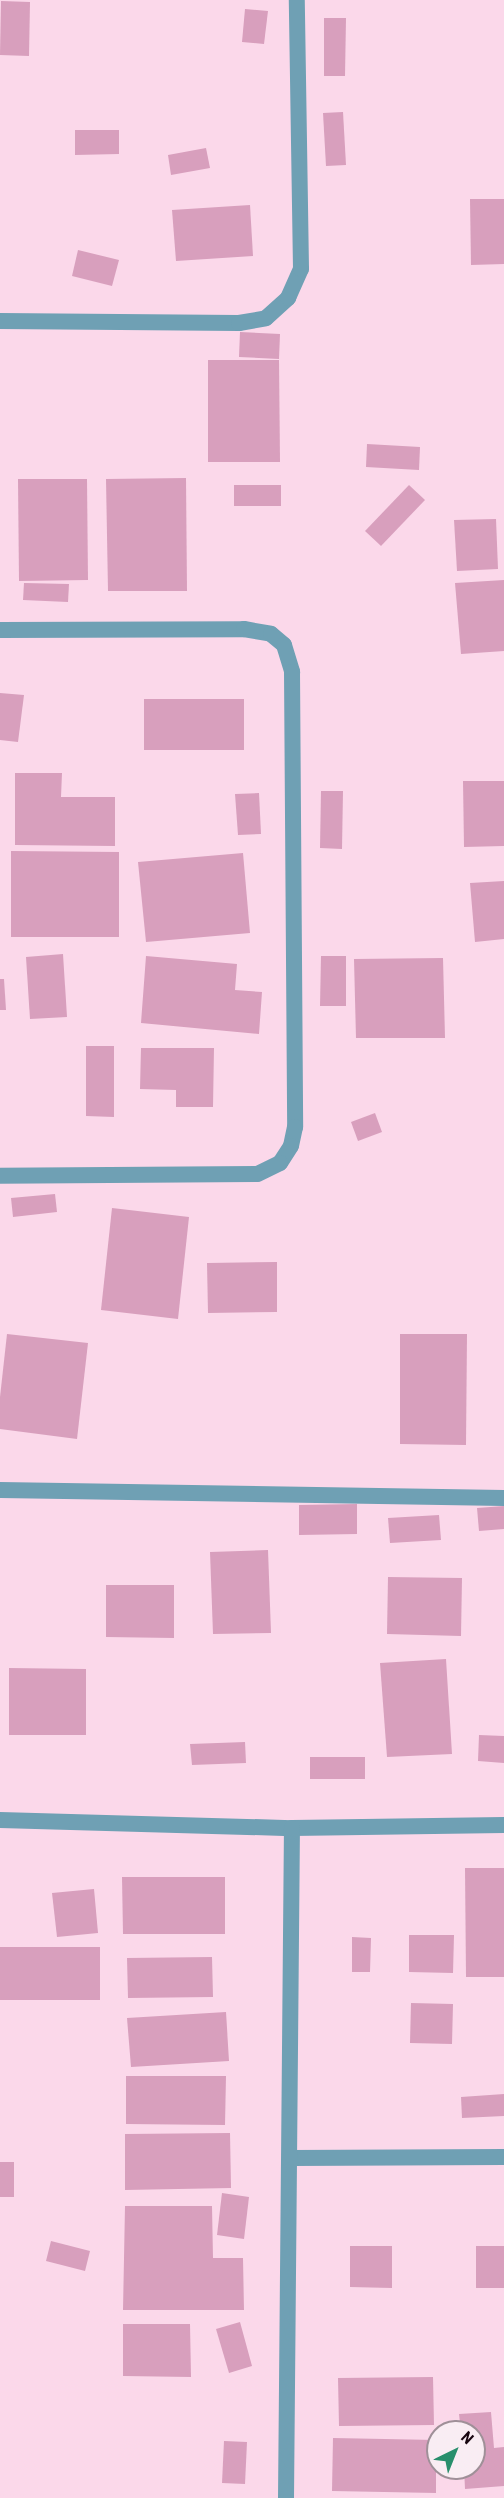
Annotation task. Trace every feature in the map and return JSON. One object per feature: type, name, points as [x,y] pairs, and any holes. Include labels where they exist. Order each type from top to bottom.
[{"type":"street","points":[[0,321],[239,323],[266,318],[288,298],[301,269],[297,0]]},
{"type":"street","points":[[0,630],[244,629],[271,634],[284,645],[292,672],[295,1127],[291,1146],[280,1163],[257,1174],[0,1176]]},
{"type":"street","points":[[0,1490],[504,1498]]},
{"type":"street","points":[[0,1820],[292,1828],[504,1825]]},
{"type":"street","points":[[286,2498],[291,2158],[292,1828]]},
{"type":"street","points":[[291,2158],[504,2157]]},
{"type":"building","points":[[1,1],[30,2],[29,56],[0,55]]},
{"type":"building","points":[[245,9],[268,11],[264,44],[242,42]]},
{"type":"building","points":[[324,18],[346,18],[345,76],[324,76]]},
{"type":"building","points":[[343,112],[346,165],[326,166],[323,113]]},
{"type":"building","points":[[75,130],[119,130],[119,154],[75,155]]},
{"type":"building","points":[[206,148],[210,168],[171,175],[168,155]]},
{"type":"building","points":[[470,199],[504,199],[504,264],[471,265]]},
{"type":"building","points":[[250,205],[253,256],[176,261],[172,210]]},
{"type":"building","points":[[78,250],[119,260],[112,286],[72,276]]},
{"type":"building","points":[[240,332],[280,334],[279,359],[239,357]]},
{"type":"building","points":[[208,360],[279,360],[280,462],[208,462]]},
{"type":"building","points":[[367,444],[420,447],[419,470],[366,467]]},
{"type":"building","points":[[186,478],[187,591],[108,591],[106,479]]},
{"type":"building","points":[[18,479],[87,479],[88,580],[19,581]]},
{"type":"building","points":[[234,485],[281,485],[281,506],[234,506]]},
{"type":"building","points":[[409,485],[425,500],[381,546],[365,531]]},
{"type":"building","points":[[496,519],[498,569],[457,571],[454,520]]},
{"type":"building","points":[[504,580],[504,651],[461,654],[455,583]]},
{"type":"building","points":[[24,583],[69,584],[68,602],[23,600]]},
{"type":"building","points":[[0,693],[24,695],[18,742],[0,740]]},
{"type":"building","points":[[144,699],[244,699],[244,750],[144,750]]},
{"type":"building","points":[[15,773],[62,773],[61,797],[115,797],[115,846],[15,845]]},
{"type":"building","points":[[463,781],[504,781],[504,846],[464,847]]},
{"type":"building","points":[[321,791],[343,791],[342,849],[320,848]]},
{"type":"building","points":[[259,793],[261,834],[238,835],[235,794]]},
{"type":"building","points":[[11,851],[119,852],[119,937],[11,937]]},
{"type":"building","points":[[243,853],[250,933],[146,942],[138,862]]},
{"type":"building","points":[[504,881],[504,939],[475,942],[470,883]]},
{"type":"building","points":[[63,954],[67,1017],[30,1019],[26,957]]},
{"type":"building","points":[[146,956],[237,964],[235,990],[262,992],[259,1034],[141,1023]]},
{"type":"building","points":[[321,956],[346,956],[346,1006],[320,1006]]},
{"type":"building","points":[[443,958],[445,1038],[356,1038],[354,959]]},
{"type":"building","points":[[0,979],[4,979],[6,1010],[0,1010]]},
{"type":"building","points":[[86,1046],[114,1046],[114,1117],[86,1116]]},
{"type":"building","points":[[141,1048],[214,1048],[213,1107],[176,1107],[176,1090],[140,1089]]},
{"type":"building","points":[[375,1113],[382,1132],[358,1141],[351,1122]]},
{"type":"building","points":[[55,1194],[57,1212],[13,1217],[11,1198]]},
{"type":"building","points":[[112,1208],[189,1217],[178,1319],[101,1310]]},
{"type":"building","points":[[277,1262],[277,1312],[208,1313],[207,1263]]},
{"type":"building","points":[[7,1334],[88,1343],[77,1439],[0,1429],[0,1397]]},
{"type":"building","points":[[400,1334],[467,1334],[466,1445],[400,1444]]},
{"type":"building","points":[[357,1504],[357,1534],[299,1535],[299,1505]]},
{"type":"building","points":[[504,1506],[504,1529],[479,1531],[477,1508]]},
{"type":"building","points":[[439,1515],[441,1540],[390,1543],[388,1518]]},
{"type":"building","points":[[268,1550],[271,1633],[213,1634],[210,1552]]},
{"type":"building","points":[[388,1577],[462,1578],[461,1636],[387,1634]]},
{"type":"building","points":[[106,1585],[174,1585],[174,1638],[106,1637]]},
{"type":"building","points":[[446,1659],[452,1754],[387,1757],[380,1663]]},
{"type":"building","points":[[9,1668],[86,1669],[86,1735],[9,1735]]},
{"type":"building","points":[[479,1735],[504,1736],[504,1763],[478,1761]]},
{"type":"building","points":[[245,1742],[246,1763],[192,1765],[190,1744]]},
{"type":"building","points":[[310,1757],[365,1757],[365,1779],[310,1779]]},
{"type":"building","points":[[465,1868],[504,1868],[504,1977],[466,1977]]},
{"type":"building","points":[[122,1877],[225,1877],[225,1934],[123,1934]]},
{"type":"building","points":[[94,1889],[98,1933],[57,1937],[52,1893]]},
{"type":"building","points":[[409,1935],[454,1935],[453,1973],[409,1972]]},
{"type":"building","points":[[352,1937],[371,1938],[370,1972],[352,1972]]},
{"type":"building","points":[[0,1947],[100,1947],[100,2000],[0,2000]]},
{"type":"building","points":[[212,1957],[213,1997],[128,1998],[127,1958]]},
{"type":"building","points":[[411,2003],[453,2004],[452,2044],[410,2043]]},
{"type":"building","points":[[226,2012],[229,2061],[131,2067],[127,2018]]},
{"type":"building","points":[[126,2076],[226,2076],[225,2125],[126,2124]]},
{"type":"building","points":[[504,2094],[504,2116],[462,2118],[461,2097]]},
{"type":"building","points":[[230,2133],[231,2188],[125,2190],[125,2134]]},
{"type":"building","points":[[0,2162],[14,2162],[14,2197],[0,2197]]},
{"type":"building","points":[[222,2193],[249,2197],[244,2239],[217,2235]]},
{"type":"building","points":[[125,2206],[212,2206],[213,2258],[243,2258],[244,2310],[123,2310]]},
{"type":"building","points":[[51,2241],[90,2251],[85,2271],[46,2261]]},
{"type":"building","points":[[350,2246],[392,2246],[392,2288],[350,2287]]},
{"type":"building","points":[[476,2246],[504,2246],[504,2288],[476,2288]]},
{"type":"building","points":[[240,2322],[252,2366],[229,2373],[216,2329]]},
{"type":"building","points":[[123,2324],[190,2324],[191,2377],[123,2376]]},
{"type":"building","points":[[433,2377],[434,2420],[426,2420],[426,2425],[339,2426],[338,2378]]},
{"type":"building","points":[[491,2412],[494,2448],[504,2447],[504,2486],[465,2489],[465,2480],[486,2480],[486,2420],[460,2420],[459,2414]]},
{"type":"building","points":[[333,2438],[426,2440],[426,2480],[436,2480],[436,2493],[332,2491]]},
{"type":"building","points":[[224,2441],[247,2442],[245,2484],[222,2483]]}]
